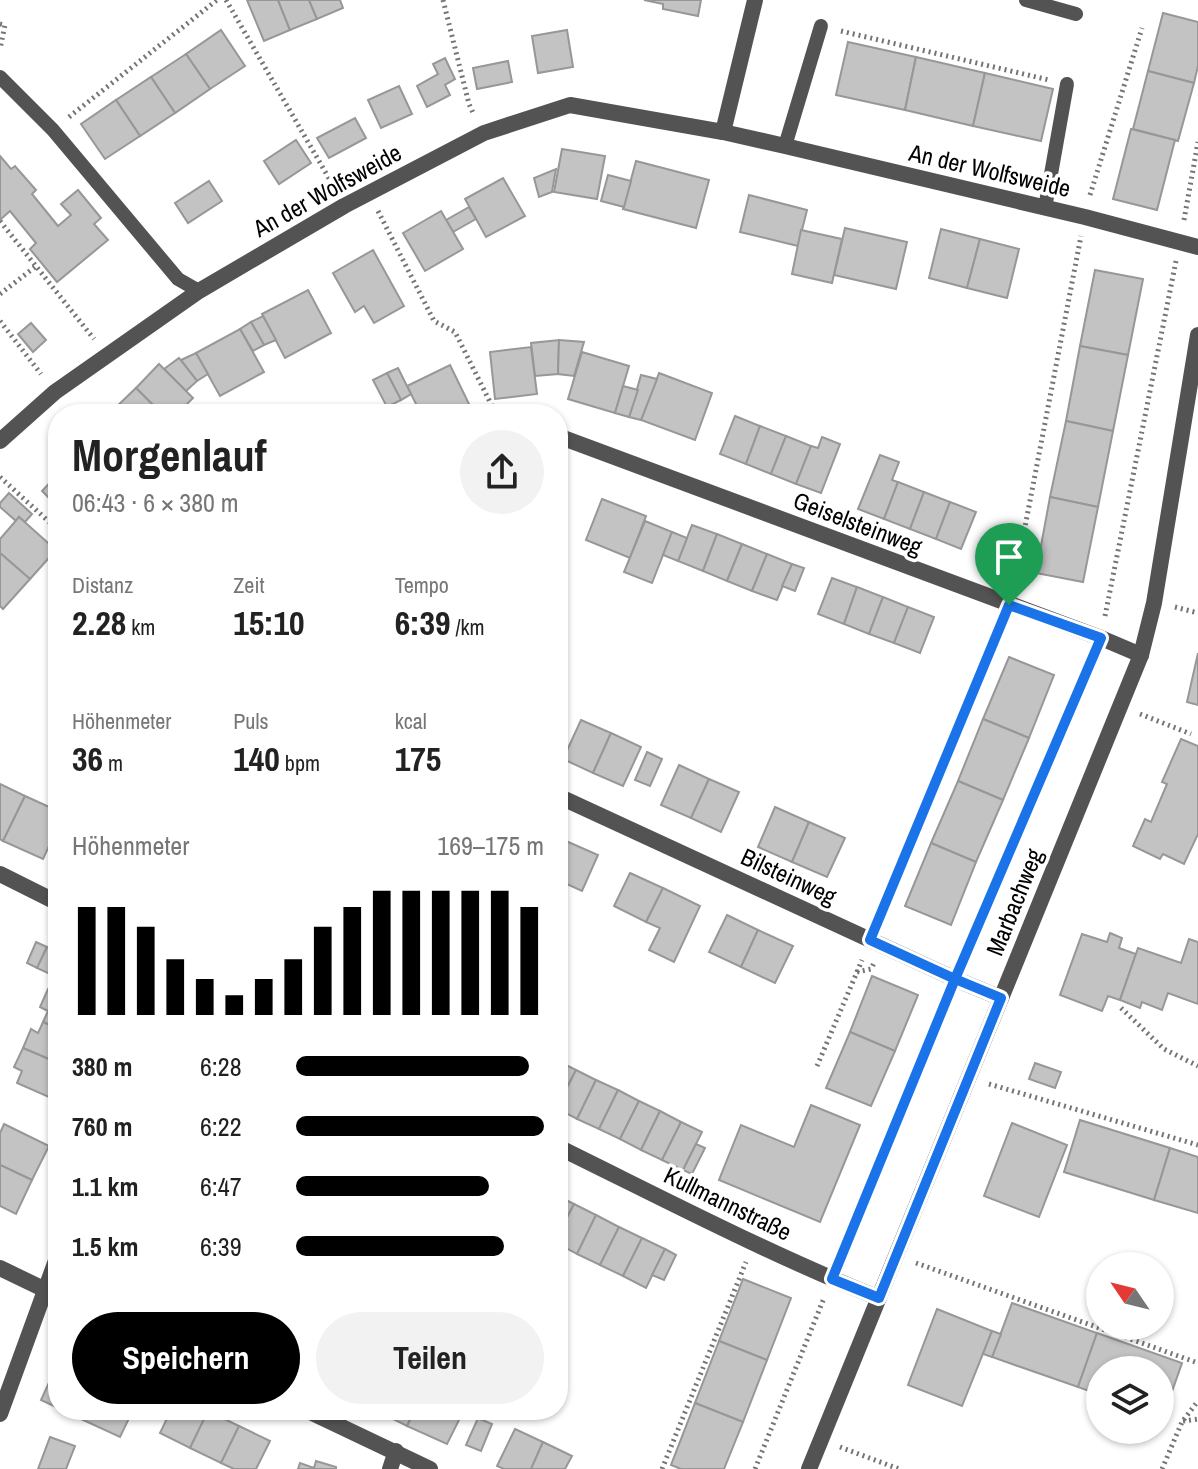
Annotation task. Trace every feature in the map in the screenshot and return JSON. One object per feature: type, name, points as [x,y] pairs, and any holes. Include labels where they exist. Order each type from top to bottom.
[{"type":"street","points":[[723,132],[755,0]]},
{"type":"street","name":"An der Wolfsweide","points":[[0,441],[55,392],[199,291],[369,192],[484,133],[570,105],[785,146],[1198,247]]},
{"type":"street","name":"Marbachweg","points":[[809,1469],[1141,655],[1154,603],[1198,335]]},
{"type":"street","name":"Geiselsteinweg","points":[[568,440],[1141,655]]},
{"type":"street","name":"Bilsteinweg","points":[[568,801],[1001,998]]},
{"type":"street","points":[[0,874],[48,898]]},
{"type":"street","name":"Kullmannstraße","points":[[568,1152],[832,1279],[879,1298]]},
{"type":"street","points":[[0,1268],[48,1291]]},
{"type":"street","points":[[0,1414],[48,1302]]},
{"type":"street","points":[[328,1420],[430,1469]]},
{"type":"street","points":[[390,1469],[396,1451]]},
{"type":"lane","points":[[1026,0],[1076,14]]},
{"type":"lane","points":[[785,146],[821,26]]},
{"type":"lane","points":[[0,77],[53,130],[178,279],[199,291]]},
{"type":"lane","points":[[1045,208],[1067,84]]},
{"type":"path","points":[[53,130],[217,0]]},
{"type":"path","points":[[226,0],[344,206]]},
{"type":"path","points":[[443,0],[469,104],[484,133]]},
{"type":"path","points":[[0,24],[5,25],[0,49]]},
{"type":"path","points":[[821,26],[1067,84]]},
{"type":"path","points":[[817,1066],[857,972],[871,969],[876,943],[1009,605],[1085,217],[1142,28]]},
{"type":"path","points":[[755,1469],[955,979],[1101,638],[1198,142]]},
{"type":"path","points":[[369,192],[434,321],[455,332],[491,404]]},
{"type":"path","points":[[1,225],[108,356]]},
{"type":"path","points":[[0,294],[35,267]]},
{"type":"path","points":[[0,321],[55,392]]},
{"type":"path","points":[[0,477],[48,521]]},
{"type":"path","points":[[1120,706],[1191,734]]},
{"type":"path","points":[[1121,1008],[1164,1049],[1198,1066]]},
{"type":"path","points":[[968,1078],[1198,1145]]},
{"type":"path","points":[[896,1256],[1198,1363]]},
{"type":"path","points":[[662,1469],[743,1268]]},
{"type":"path","points":[[1162,1469],[1182,1422],[1198,1401]]},
{"type":"path","points":[[1182,1422],[1198,1419]]},
{"type":"path","points":[[821,1440],[899,1469]]},
{"type":"building","points":[[247,0],[278,0],[290,30],[264,41]]},
{"type":"building","points":[[278,0],[309,0],[317,19],[290,30]]},
{"type":"building","points":[[309,0],[340,0],[343,8],[317,19]]},
{"type":"building","points":[[644,0],[701,0],[698,16],[663,9],[663,4]]},
{"type":"building","points":[[1163,13],[1198,22],[1198,66],[1194,83],[1148,71]]},
{"type":"building","points":[[221,30],[245,66],[210,89],[186,54]]},
{"type":"building","points":[[567,30],[573,67],[538,73],[532,36]]},
{"type":"building","points":[[848,42],[916,57],[905,110],[836,95]]},
{"type":"building","points":[[186,54],[210,89],[175,113],[151,77]]},
{"type":"building","points":[[916,57],[985,73],[973,126],[905,110]]},
{"type":"building","points":[[445,58],[455,79],[445,85],[450,95],[427,107],[417,86],[438,74],[433,64]]},
{"type":"building","points":[[508,61],[512,82],[477,89],[473,68]]},
{"type":"building","points":[[1148,71],[1194,83],[1178,141],[1133,129]]},
{"type":"building","points":[[985,73],[1053,89],[1041,141],[973,126]]},
{"type":"building","points":[[151,77],[175,113],[140,136],[116,100]]},
{"type":"building","points":[[399,86],[412,114],[381,128],[368,100]]},
{"type":"building","points":[[116,100],[140,136],[105,159],[81,124]]},
{"type":"building","points":[[355,118],[366,138],[329,158],[317,138]]},
{"type":"building","points":[[1131,129],[1175,140],[1157,210],[1113,199]]},
{"type":"building","points":[[296,140],[311,163],[279,184],[264,161]]},
{"type":"building","points":[[562,149],[605,156],[597,199],[554,192]]},
{"type":"building","points":[[0,156],[11,169],[15,166],[36,190],[32,194],[58,226],[71,215],[61,204],[78,190],[101,218],[94,224],[108,240],[57,282],[30,249],[36,243],[10,211],[0,220]]},
{"type":"building","points":[[636,161],[709,180],[696,228],[623,209]]},
{"type":"building","points":[[556,169],[552,192],[539,197],[534,178]]},
{"type":"building","points":[[608,175],[631,181],[624,207],[601,201]]},
{"type":"building","points":[[503,178],[525,216],[486,237],[465,199]]},
{"type":"building","points":[[209,181],[222,201],[188,223],[175,203]]},
{"type":"building","points":[[749,195],[807,210],[798,246],[740,232]]},
{"type":"building","points":[[469,207],[476,219],[453,232],[446,220]]},
{"type":"building","points":[[441,211],[463,249],[425,271],[403,233]]},
{"type":"building","points":[[845,228],[907,242],[896,289],[834,275]]},
{"type":"building","points":[[941,229],[980,239],[967,288],[929,278]]},
{"type":"building","points":[[801,230],[842,239],[832,283],[792,274]]},
{"type":"building","points":[[980,239],[1019,249],[1007,298],[967,288]]},
{"type":"building","points":[[373,250],[404,306],[374,323],[364,306],[355,312],[333,273]]},
{"type":"building","points":[[1095,270],[1143,279],[1128,355],[1080,346]]},
{"type":"building","points":[[308,290],[331,333],[285,358],[262,314]]},
{"type":"building","points":[[263,316],[276,340],[264,345],[251,322]]},
{"type":"building","points":[[251,322],[264,345],[253,351],[240,329]]},
{"type":"building","points":[[31,323],[46,340],[33,352],[18,334]]},
{"type":"building","points":[[240,329],[264,372],[220,396],[196,353]]},
{"type":"building","points":[[559,340],[558,374],[535,376],[531,343]]},
{"type":"building","points":[[559,340],[584,342],[574,376],[558,374]]},
{"type":"building","points":[[1080,346],[1128,355],[1113,431],[1066,421]]},
{"type":"building","points":[[531,347],[537,394],[495,399],[490,352]]},
{"type":"building","points":[[582,352],[629,366],[615,413],[568,399]]},
{"type":"building","points":[[196,353],[208,374],[197,381],[181,360]]},
{"type":"building","points":[[179,358],[197,381],[186,391],[164,369]]},
{"type":"building","points":[[159,364],[193,398],[187,404],[152,404],[136,388]]},
{"type":"building","points":[[450,365],[469,404],[416,404],[407,386]]},
{"type":"building","points":[[398,368],[411,394],[401,400],[387,373]]},
{"type":"building","points":[[387,373],[401,400],[385,404],[373,380]]},
{"type":"building","points":[[659,373],[712,393],[695,440],[641,420]]},
{"type":"building","points":[[641,375],[657,379],[641,420],[629,417]]},
{"type":"building","points":[[623,386],[638,390],[629,417],[615,413]]},
{"type":"building","points":[[136,388],[152,404],[119,404]]},
{"type":"building","points":[[735,416],[760,426],[746,464],[720,454]]},
{"type":"building","points":[[1066,421],[1113,431],[1098,507],[1050,497]]},
{"type":"building","points":[[760,426],[786,436],[771,474],[746,464]]},
{"type":"building","points":[[786,436],[811,446],[796,484],[771,474]]},
{"type":"building","points":[[822,437],[840,444],[821,493],[796,484],[811,446],[818,448]]},
{"type":"building","points":[[880,455],[899,462],[892,480],[898,482],[884,519],[858,509]]},
{"type":"building","points":[[898,482],[924,492],[910,529],[884,519]]},
{"type":"building","points":[[924,492],[950,502],[936,539],[910,529]]},
{"type":"building","points":[[9,493],[32,514],[25,522],[19,517],[16,521],[0,507]]},
{"type":"building","points":[[1050,497],[1098,507],[1083,582],[1036,573]]},
{"type":"building","points":[[602,499],[646,516],[630,558],[586,540]]},
{"type":"building","points":[[950,502],[976,512],[961,549],[936,539]]},
{"type":"building","points":[[19,517],[48,543],[48,559],[30,579],[0,553],[0,539]]},
{"type":"building","points":[[645,521],[672,532],[652,583],[624,572]]},
{"type":"building","points":[[692,525],[717,534],[703,571],[678,561]]},
{"type":"building","points":[[672,532],[687,538],[678,561],[663,555]]},
{"type":"building","points":[[717,534],[742,544],[727,581],[703,571]]},
{"type":"building","points":[[742,544],[767,554],[752,591],[727,581]]},
{"type":"building","points":[[0,553],[30,579],[3,609],[0,606]]},
{"type":"building","points":[[767,554],[792,564],[777,600],[752,591]]},
{"type":"building","points":[[792,564],[804,568],[795,591],[782,586]]},
{"type":"building","points":[[832,578],[857,587],[844,624],[818,614]]},
{"type":"building","points":[[857,587],[883,597],[869,634],[844,624]]},
{"type":"building","points":[[883,597],[908,607],[894,643],[869,634]]},
{"type":"building","points":[[908,607],[934,617],[920,653],[894,643]]},
{"type":"building","points":[[1198,653],[1198,705],[1187,702]]},
{"type":"building","points":[[1009,657],[1054,675],[1029,738],[983,719]]},
{"type":"building","points":[[983,719],[1029,738],[1003,800],[958,781]]},
{"type":"building","points":[[581,720],[611,733],[593,773],[568,761],[568,748]]},
{"type":"building","points":[[611,733],[641,747],[623,786],[593,773]]},
{"type":"building","points":[[1181,739],[1198,746],[1198,834],[1184,864],[1163,854],[1160,859],[1133,846],[1145,819],[1151,822],[1167,784],[1162,782]]},
{"type":"building","points":[[647,752],[662,759],[650,786],[635,780]]},
{"type":"building","points":[[679,765],[709,779],[691,818],[661,805]]},
{"type":"building","points":[[709,779],[739,792],[721,832],[691,818]]},
{"type":"building","points":[[958,781],[1003,800],[976,862],[931,843]]},
{"type":"building","points":[[0,784],[25,796],[3,841],[0,839]]},
{"type":"building","points":[[25,796],[48,806],[48,848],[43,859],[3,841]]},
{"type":"building","points":[[775,807],[809,822],[792,862],[758,847]]},
{"type":"building","points":[[809,822],[845,838],[827,877],[792,862]]},
{"type":"building","points":[[568,842],[598,855],[582,891],[568,885]]},
{"type":"building","points":[[931,843],[976,862],[951,925],[905,906]]},
{"type":"building","points":[[630,873],[663,888],[646,922],[614,906]]},
{"type":"building","points":[[663,888],[700,906],[674,962],[649,950],[660,928],[646,922]]},
{"type":"building","points":[[727,915],[758,930],[741,967],[709,952]]},
{"type":"building","points":[[758,930],[793,946],[775,983],[741,967]]},
{"type":"building","points":[[1110,933],[1122,938],[1119,948],[1136,954],[1120,1000],[1108,996],[1102,1011],[1060,995],[1082,934],[1107,942]]},
{"type":"building","points":[[1189,939],[1198,942],[1198,1004],[1168,993],[1162,1010],[1142,1002],[1140,1008],[1120,1000],[1138,948],[1181,963]]},
{"type":"building","points":[[36,942],[47,947],[37,968],[27,963]]},
{"type":"building","points":[[47,947],[48,947],[48,973],[37,968]]},
{"type":"building","points":[[872,976],[918,995],[895,1051],[850,1032]]},
{"type":"building","points":[[48,989],[48,1011],[40,1007]]},
{"type":"building","points":[[43,1022],[48,1024],[48,1059],[23,1048],[31,1029],[38,1033]]},
{"type":"building","points":[[850,1032],[895,1051],[871,1106],[826,1088]]},
{"type":"building","points":[[23,1048],[48,1059],[48,1097],[17,1083],[22,1071],[14,1067]]},
{"type":"building","points":[[1035,1063],[1061,1072],[1055,1088],[1029,1079]]},
{"type":"building","points":[[568,1066],[576,1070],[568,1086]]},
{"type":"building","points":[[576,1070],[596,1080],[577,1119],[568,1114],[568,1086]]},
{"type":"building","points":[[596,1080],[618,1090],[599,1129],[577,1119]]},
{"type":"building","points":[[618,1090],[639,1101],[620,1139],[599,1129]]},
{"type":"building","points":[[639,1101],[660,1111],[641,1150],[620,1139]]},
{"type":"building","points":[[811,1105],[860,1125],[820,1222],[719,1180],[741,1125],[794,1147]]},
{"type":"building","points":[[660,1111],[681,1122],[662,1160],[641,1150]]},
{"type":"building","points":[[1080,1120],[1170,1148],[1154,1200],[1064,1172]]},
{"type":"building","points":[[681,1122],[702,1132],[683,1170],[662,1160]]},
{"type":"building","points":[[1012,1123],[1067,1145],[1039,1217],[984,1196]]},
{"type":"building","points":[[4,1124],[48,1146],[32,1180],[0,1165],[0,1133]]},
{"type":"building","points":[[696,1144],[705,1148],[692,1174],[683,1170]]},
{"type":"building","points":[[1170,1148],[1198,1157],[1198,1213],[1154,1200]]},
{"type":"building","points":[[0,1165],[32,1180],[16,1214],[0,1206]]},
{"type":"building","points":[[568,1201],[574,1204],[568,1216]]},
{"type":"building","points":[[574,1204],[596,1215],[577,1254],[568,1249],[568,1216]]},
{"type":"building","points":[[596,1215],[619,1227],[600,1265],[577,1254]]},
{"type":"building","points":[[619,1227],[642,1238],[623,1276],[600,1265]]},
{"type":"building","points":[[642,1238],[665,1249],[646,1288],[623,1276]]},
{"type":"building","points":[[665,1249],[676,1255],[664,1280],[652,1275]]},
{"type":"building","points":[[743,1279],[791,1298],[767,1360],[719,1341]]},
{"type":"building","points":[[1012,1303],[1086,1329],[1086,1340],[1095,1340],[1089,1356],[1086,1356],[1078,1387],[992,1357]]},
{"type":"building","points":[[937,1309],[992,1331],[962,1406],[908,1385]]},
{"type":"building","points":[[992,1331],[1001,1334],[992,1357],[983,1354]]},
{"type":"building","points":[[1095,1340],[1117,1340],[1162,1356],[1089,1356]]},
{"type":"building","points":[[719,1341],[767,1360],[743,1422],[695,1403]]},
{"type":"building","points":[[1174,1360],[1182,1363],[1174,1386]]},
{"type":"building","points":[[1086,1364],[1086,1390],[1078,1387]]},
{"type":"building","points":[[48,1385],[48,1403],[41,1400]]},
{"type":"building","points":[[695,1403],[743,1422],[724,1469],[681,1469],[671,1465]]},
{"type":"building","points":[[83,1420],[128,1420],[120,1437]]},
{"type":"building","points":[[166,1420],[204,1420],[190,1448],[160,1433]]},
{"type":"building","points":[[204,1420],[227,1420],[239,1426],[221,1463],[190,1448]]},
{"type":"building","points":[[395,1420],[410,1420],[407,1426]]},
{"type":"building","points":[[410,1420],[459,1420],[447,1444],[407,1426]]},
{"type":"building","points":[[477,1420],[492,1424],[481,1451],[466,1445]]},
{"type":"building","points":[[239,1426],[270,1441],[256,1469],[234,1469],[221,1463]]},
{"type":"building","points":[[515,1429],[543,1442],[531,1469],[497,1466]]},
{"type":"building","points":[[50,1437],[75,1446],[66,1469],[38,1469]]},
{"type":"building","points":[[543,1442],[572,1456],[565,1469],[531,1469]]},
{"type":"building","points":[[316,1461],[336,1469],[298,1469],[300,1463],[314,1468]]},
{"type":"route","points":[[1009,605],[870,940],[955,979],[1001,998],[879,1298],[832,1279],[955,979],[1101,638],[1009,605]]}]
